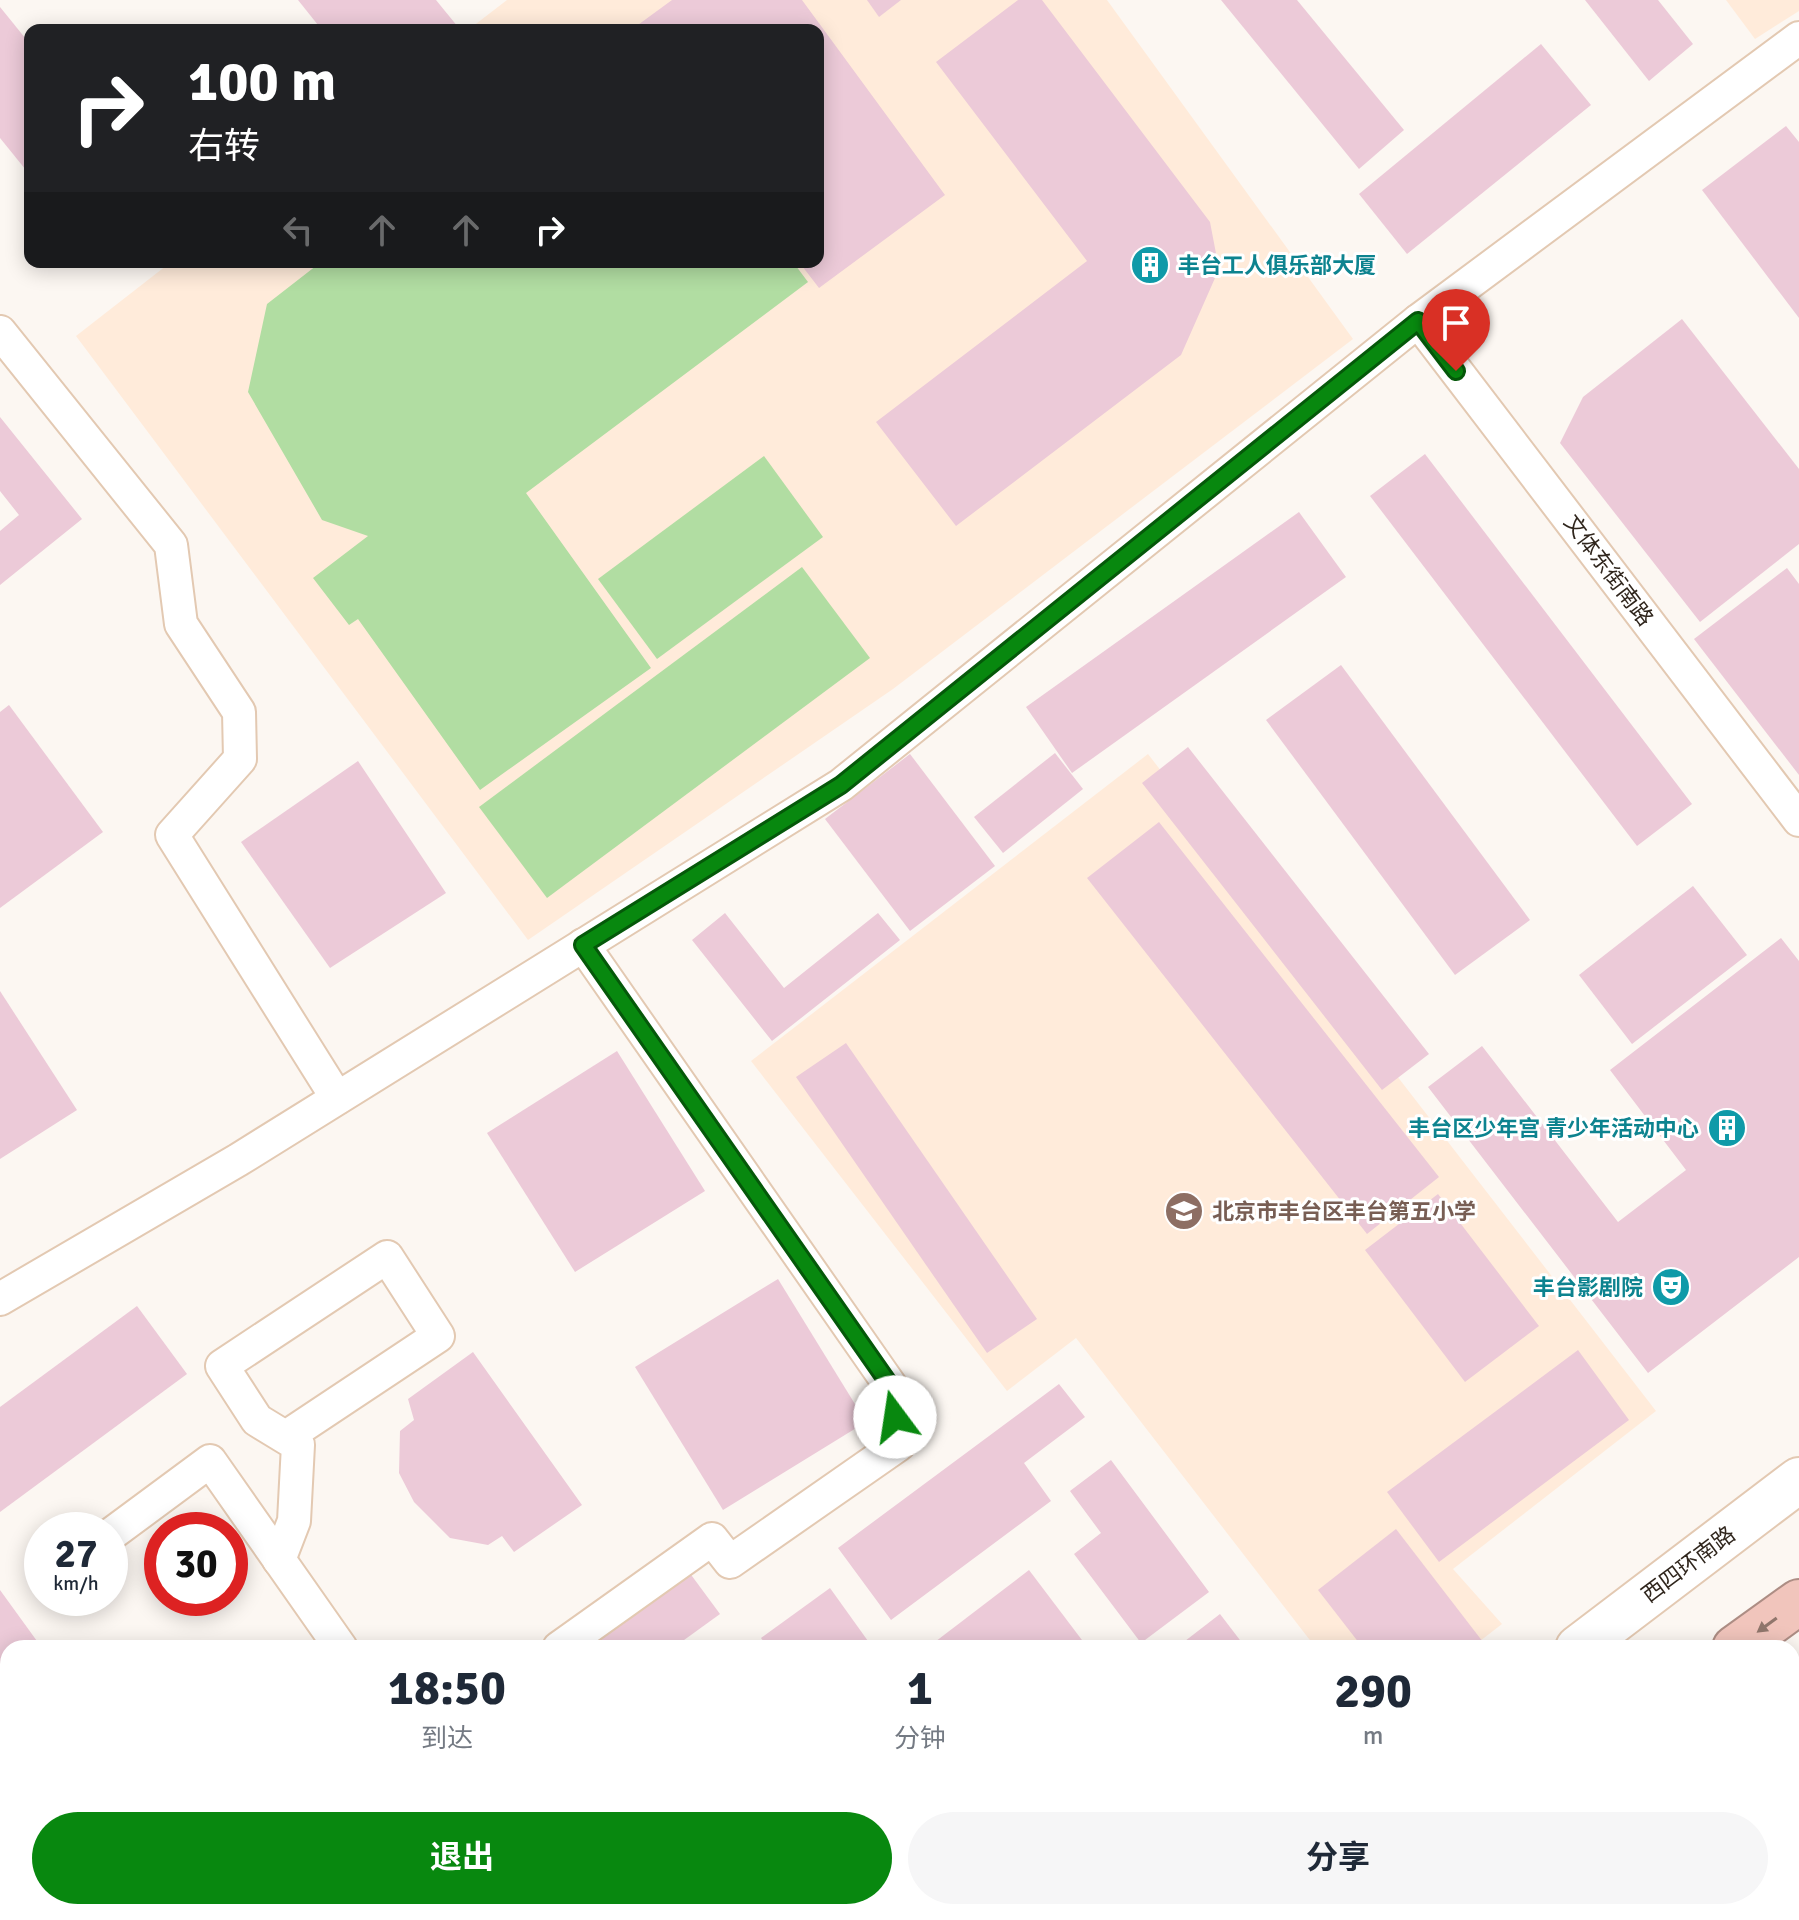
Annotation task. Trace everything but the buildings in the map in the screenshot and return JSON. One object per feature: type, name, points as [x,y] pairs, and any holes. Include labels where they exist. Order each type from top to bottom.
[{"type":"highway","points":[[1746,1640],[1799,1602]]},
{"type":"street","points":[[0,1299],[238,1160],[841,785],[1418,321],[1799,38]]},
{"type":"street","name":"文体东街南路","points":[[1418,321],[1799,820]]},
{"type":"street","points":[[0,332],[171,545],[181,624],[239,712],[240,759],[172,835],[337,1098]]},
{"type":"street","points":[[570,1640],[712,1539],[730,1562],[898,1445],[892,1388],[583,945]]},
{"type":"street","points":[[279,1560],[294,1521],[298,1445],[257,1420],[222,1366],[387,1257],[438,1336],[286,1437]]},
{"type":"street","points":[[128,1522],[210,1461],[335,1640]]},
{"type":"street","name":"西四环南路","points":[[1589,1640],[1799,1480]]},
{"type":"shaded area","points":[[507,0],[1107,0],[1353,339],[893,689],[528,940],[76,336],[163,268],[824,268],[824,24],[476,24]]},
{"type":"shaded area","points":[[1726,0],[1799,0],[1799,11],[1755,39]]},
{"type":"shaded area","name":"北京市丰台区丰台第五小学","points":[[1148,754],[1656,1411],[1453,1569],[1502,1624],[1481,1640],[1310,1640],[1076,1338],[1007,1391],[751,1061]]},
{"type":"green space","points":[[313,268],[798,268],[808,282],[526,493],[651,668],[480,790],[358,619],[349,625],[313,578],[368,536],[322,520],[248,392],[267,304]]},
{"type":"green space","points":[[764,456],[823,537],[657,659],[598,579]]},
{"type":"green space","points":[[802,567],[870,658],[547,898],[479,807]]},
{"type":"place","name":"丰台工人俱乐部大厦","points":[[1150,265]]},
{"type":"place","name":"丰台区少年宫 青少年活动中心","points":[[1727,1128]]},
{"type":"place","name":"北京市丰台区丰台第五小学","points":[[1184,1211]]},
{"type":"place","name":"丰台影剧院","points":[[1671,1287]]},
{"type":"route","points":[[895,1417],[892,1388],[583,945],[841,785],[1418,321],[1456,371]]}]
